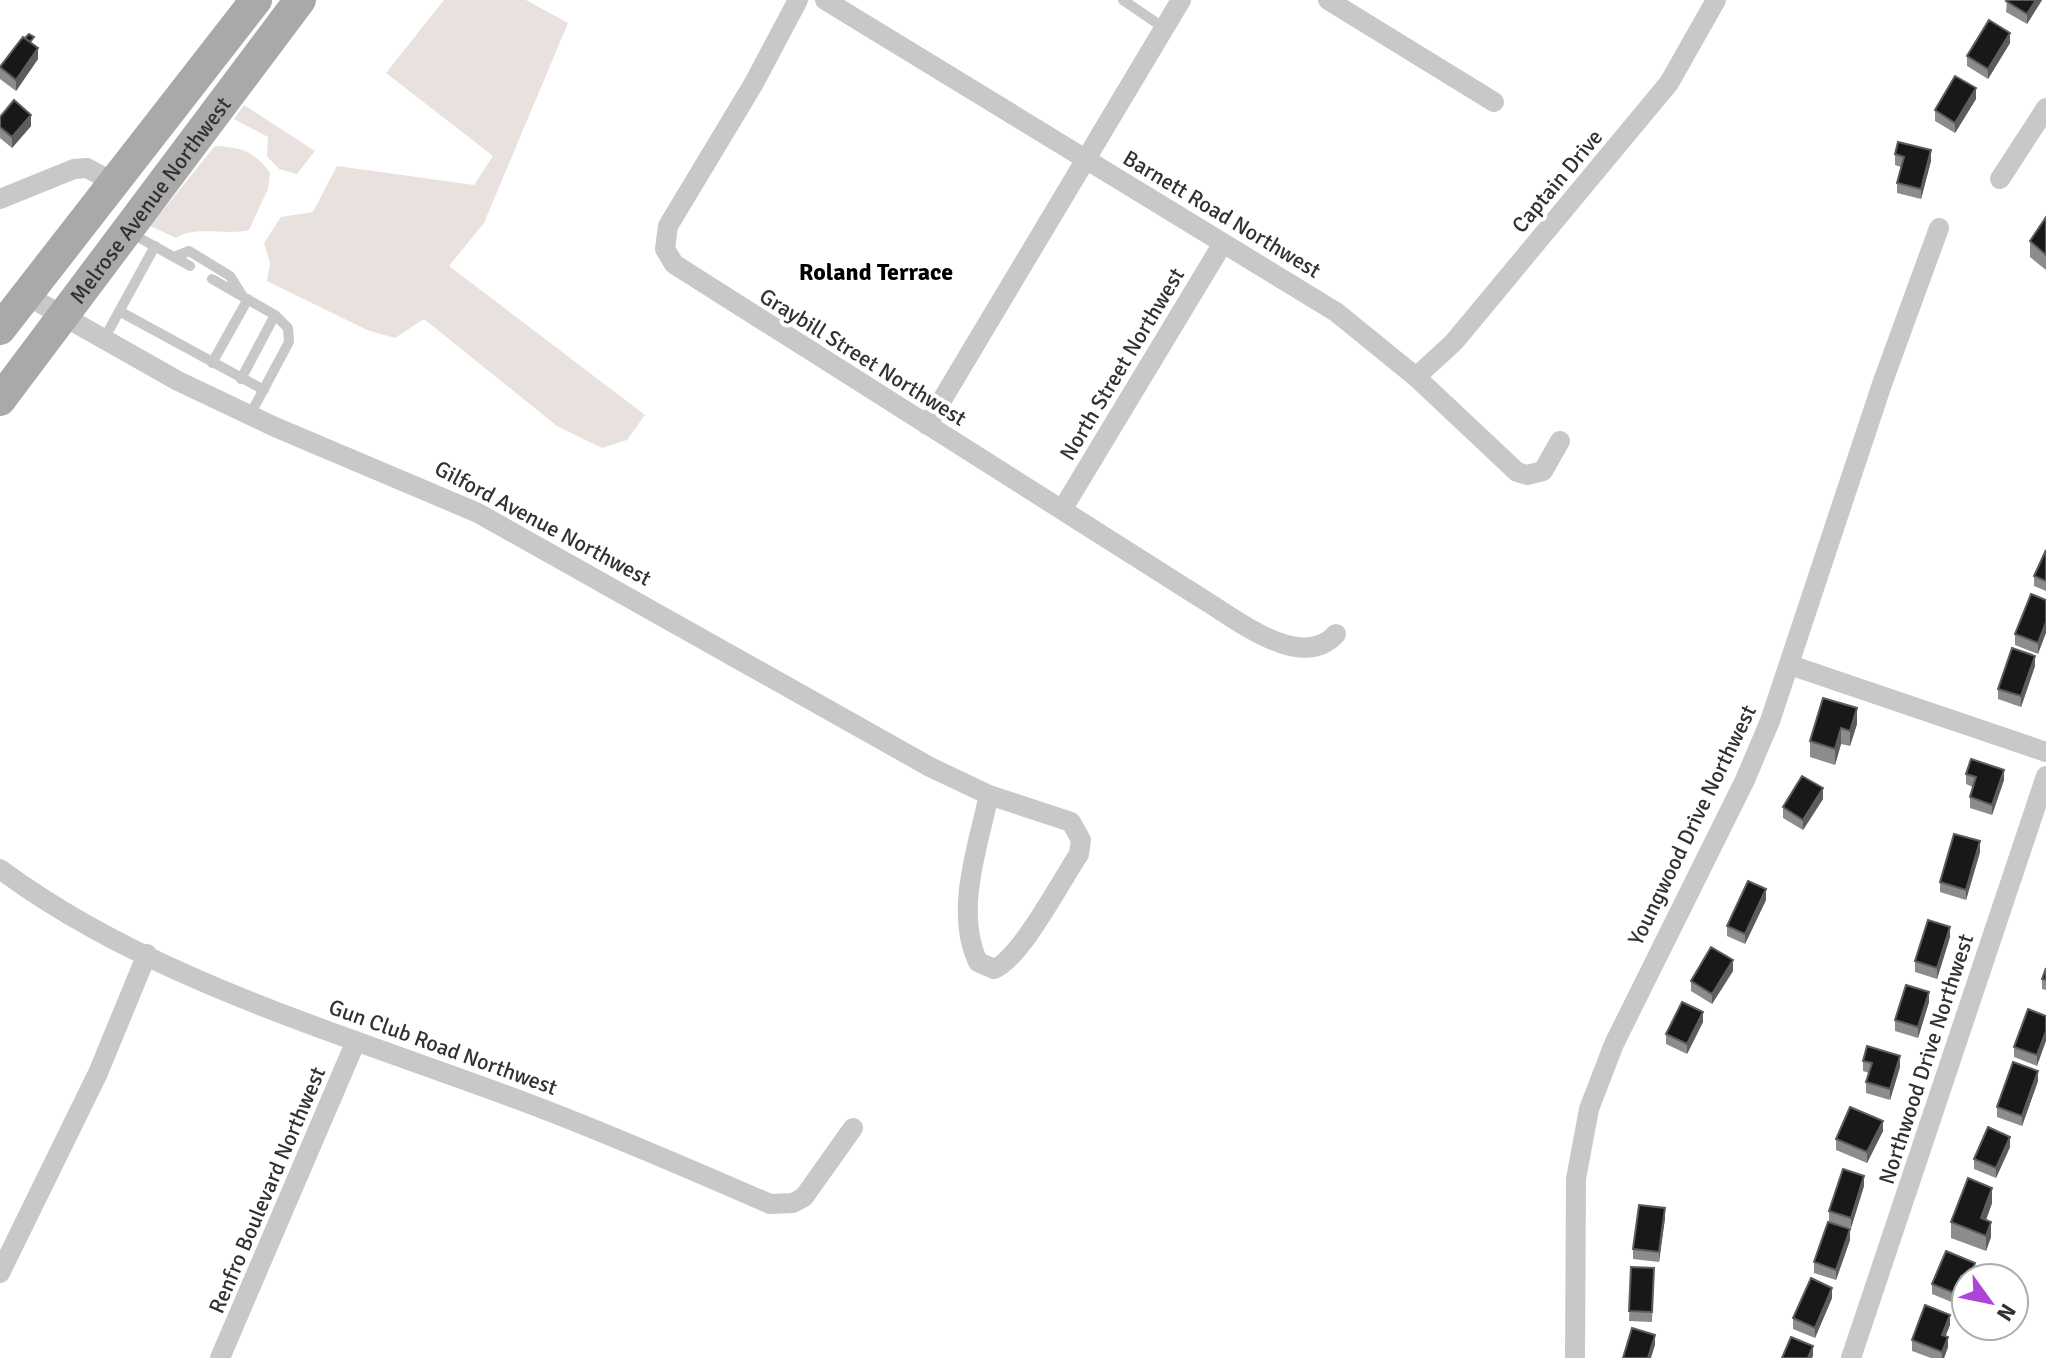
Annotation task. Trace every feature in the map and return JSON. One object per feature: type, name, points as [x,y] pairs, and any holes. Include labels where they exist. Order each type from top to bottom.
[{"type":"main road","name":"Melrose Avenue Northwest","points":[[0,329],[256,0]]},
{"type":"main road","name":"Melrose Avenue Northwest","points":[[0,400],[300,0]]},
{"type":"street","name":"Graybill Street Northwest","points":[[798,0],[754,83],[668,226],[665,249],[674,264],[1271,639],[1309,648],[1321,645],[1336,634]]},
{"type":"street","name":"Barnett Road Northwest","points":[[825,0],[1336,312],[1416,377],[1517,472],[1527,475],[1543,471],[1560,441]]},
{"type":"street","points":[[927,425],[1181,0]]},
{"type":"street","points":[[1328,0],[1494,102]]},
{"type":"street","name":"Captain Drive","points":[[1416,377],[1454,342],[1669,83],[1716,0]]},
{"type":"street","points":[[2000,179],[2046,108]]},
{"type":"street","points":[[0,199],[74,169],[87,168],[115,183]]},
{"type":"street","name":"Youngwood Drive Northwest","points":[[1575,1358],[1576,1179],[1589,1109],[1633,1003],[1745,780],[1790,665],[1882,384],[1939,228]]},
{"type":"street","name":"North Street Northwest","points":[[1062,510],[1223,243]]},
{"type":"street","name":"Gilford Avenue Northwest","points":[[26,295],[250,415],[478,513],[930,767],[989,795],[1071,822],[1081,840],[1079,854],[1019,945],[1004,965],[994,969],[985,967],[974,954],[968,906],[989,795]]},
{"type":"street","points":[[1790,665],[2046,752]]},
{"type":"street","name":"Northwood Drive Northwest","points":[[1851,1358],[2046,776]]},
{"type":"street","name":"Gun Club Road Northwest","points":[[0,869],[77,921],[147,954],[356,1041],[534,1106],[770,1204],[793,1203],[804,1197],[853,1128]]},
{"type":"street","points":[[0,1273],[98,1073],[147,954]]},
{"type":"street","name":"Renfro Boulevard Northwest","points":[[220,1358],[356,1041]]},
{"type":"lane","points":[[1123,0],[1164,28]]},
{"type":"lane","points":[[126,230],[190,266]]},
{"type":"lane","points":[[104,339],[155,246]]},
{"type":"lane","points":[[174,257],[189,251],[230,276],[245,298]]},
{"type":"lane","points":[[212,279],[275,315],[288,328],[289,342],[250,415]]},
{"type":"lane","points":[[212,363],[245,298]]},
{"type":"lane","points":[[119,311],[264,390]]},
{"type":"lane","points":[[241,379],[275,315]]},
{"type":"shaded area","points":[[444,0],[526,0],[568,23],[484,223],[449,266],[645,415],[627,440],[602,448],[557,426],[424,319],[395,338],[367,330],[267,281],[270,263],[264,243],[281,217],[313,212],[337,166],[474,185],[493,156],[386,73]]},
{"type":"shaded area","points":[[244,105],[315,151],[297,174],[279,169],[267,156],[268,137],[234,119]]},
{"type":"shaded area","points":[[215,146],[247,152],[270,173],[268,189],[249,230],[201,231],[176,238],[150,226]]},
{"type":"building","points":[[2007,0],[2036,0],[2027,14]]},
{"type":"building","points":[[1989,20],[2010,33],[1988,69],[1967,56]]},
{"type":"building","points":[[23,37],[38,48],[16,80],[0,67]]},
{"type":"building","points":[[1955,76],[1976,88],[1955,123],[1935,110]]},
{"type":"building","points":[[14,100],[31,115],[12,137],[0,127],[0,117]]},
{"type":"building","points":[[1898,142],[1931,150],[1921,189],[1897,183],[1904,157],[1895,154]]},
{"type":"building","points":[[2046,217],[2046,255],[2030,241]]},
{"type":"building","points":[[2046,550],[2046,581],[2034,576]]},
{"type":"building","points":[[2031,594],[2046,600],[2046,622],[2038,643],[2015,634]]},
{"type":"building","points":[[2012,648],[2035,656],[2021,696],[1998,689]]},
{"type":"building","points":[[1823,698],[1857,708],[1850,731],[1841,728],[1835,749],[1810,741]]},
{"type":"building","points":[[1971,759],[2004,770],[1992,805],[1970,797],[1976,777],[1966,774]]},
{"type":"building","points":[[1802,776],[1823,788],[1803,820],[1783,807]]},
{"type":"building","points":[[1954,834],[1980,841],[1966,890],[1940,882]]},
{"type":"building","points":[[1748,881],[1766,889],[1745,934],[1727,926]]},
{"type":"building","points":[[1928,920],[1950,927],[1937,968],[1915,961]]},
{"type":"building","points":[[1711,947],[1733,960],[1712,994],[1691,981]]},
{"type":"building","points":[[1906,985],[1929,992],[1918,1027],[1895,1020]]},
{"type":"building","points":[[1682,1002],[1703,1012],[1687,1044],[1666,1034]]},
{"type":"building","points":[[2028,1009],[2046,1016],[2046,1031],[2037,1055],[2014,1047]]},
{"type":"building","points":[[1867,1046],[1900,1056],[1890,1089],[1866,1082],[1872,1063],[1863,1061]]},
{"type":"building","points":[[2013,1062],[2038,1071],[2022,1116],[1997,1107]]},
{"type":"building","points":[[1850,1107],[1883,1121],[1867,1152],[1836,1139]]},
{"type":"building","points":[[1988,1127],[2010,1137],[1996,1168],[1974,1159]]},
{"type":"building","points":[[1843,1169],[1864,1176],[1851,1218],[1829,1211]]},
{"type":"building","points":[[1968,1178],[1992,1188],[1981,1218],[1991,1222],[1986,1236],[1951,1222]]},
{"type":"building","points":[[1639,1205],[1665,1208],[1659,1252],[1633,1249]]},
{"type":"building","points":[[1828,1222],[1850,1229],[1836,1270],[1814,1262]]},
{"type":"building","points":[[1946,1251],[1973,1262],[1950,1262],[1950,1291],[1932,1284]]},
{"type":"building","points":[[1631,1267],[1654,1268],[1652,1312],[1629,1311]]},
{"type":"building","points":[[1811,1278],[1832,1288],[1815,1328],[1793,1318]]},
{"type":"building","points":[[1925,1305],[1950,1315],[1942,1335],[1948,1337],[1942,1352],[1912,1340]]},
{"type":"building","points":[[1632,1328],[1655,1335],[1648,1358],[1623,1358]]},
{"type":"building","points":[[1791,1337],[1813,1346],[1808,1358],[1782,1358]]},
{"type":"district","name":"Roland Terrace","points":[[876,272]]}]
